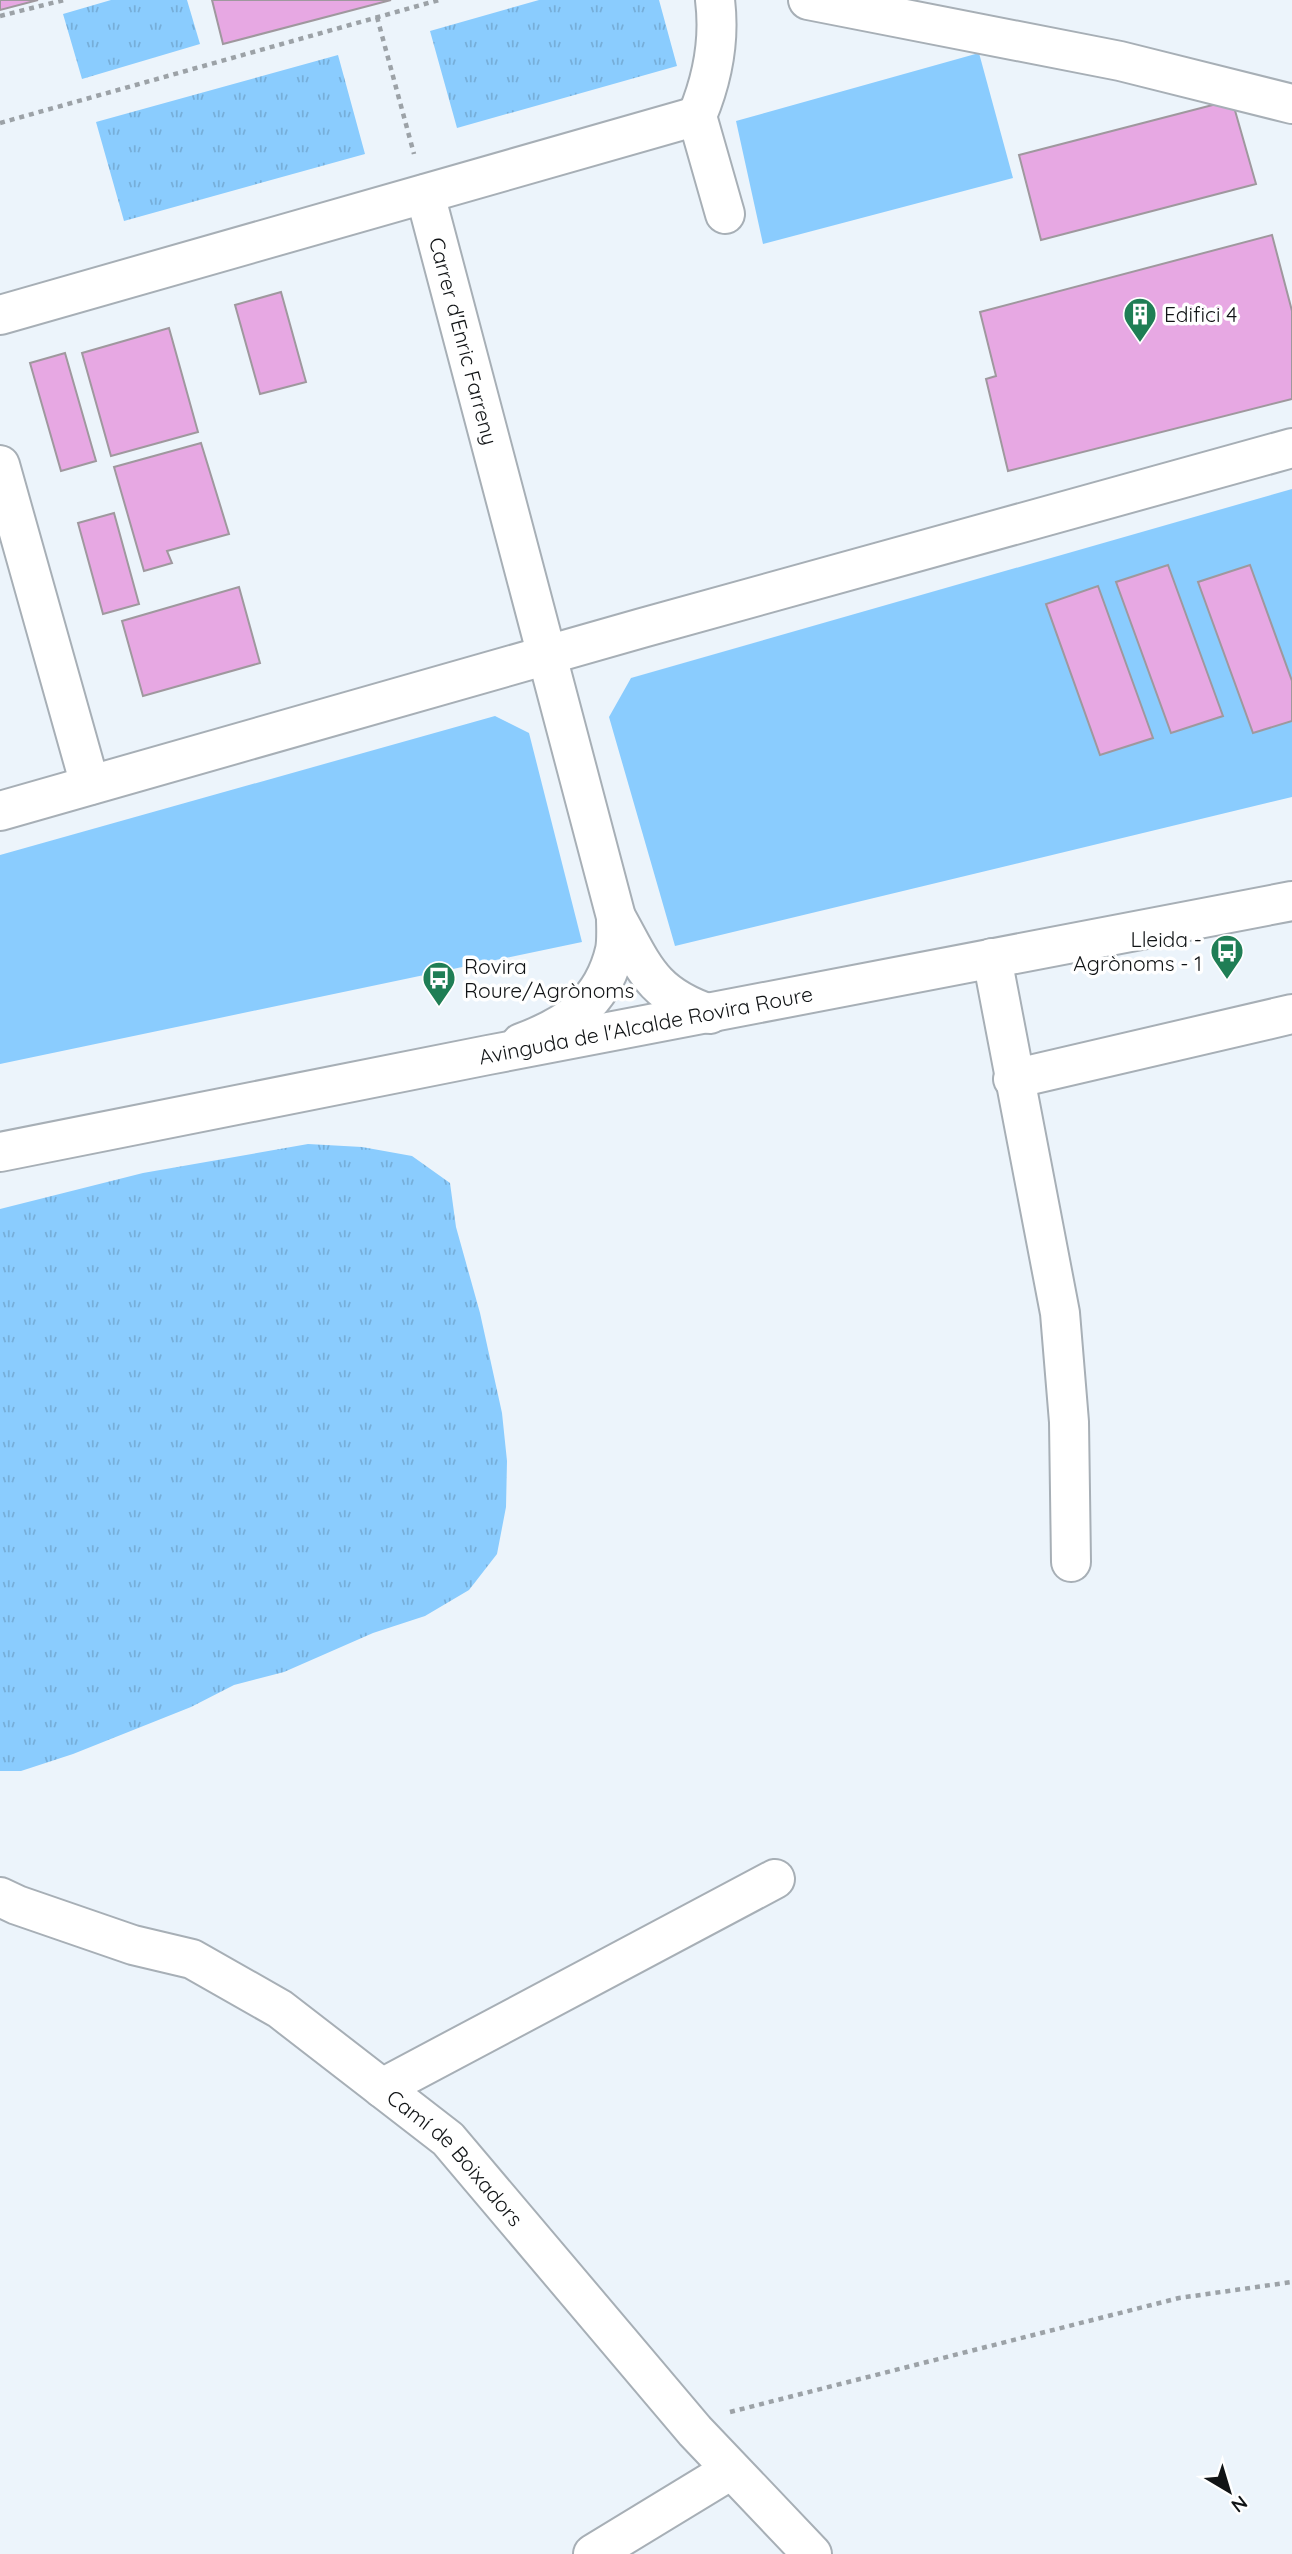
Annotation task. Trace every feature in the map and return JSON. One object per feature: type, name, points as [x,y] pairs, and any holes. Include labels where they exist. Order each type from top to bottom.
[{"type":"street","points":[[715,0],[719,26],[708,90],[697,117],[725,214]]},
{"type":"street","points":[[808,0],[1120,61],[1292,104]]},
{"type":"street","points":[[0,315],[697,117]]},
{"type":"street","name":"Carrer d'Enric Farreny","points":[[425,194],[616,917]]},
{"type":"street","points":[[0,811],[1292,448]]},
{"type":"street","points":[[0,465],[90,785]]},
{"type":"street","name":"Avinguda de l'Alcalde Rovira Roure","points":[[0,1152],[488,1055],[1292,901]]},
{"type":"street","points":[[616,917],[648,973],[662,990],[678,1001],[710,1014]]},
{"type":"street","points":[[488,1055],[551,1032],[582,1011],[598,991],[606,975],[615,949],[616,917]]},
{"type":"street","points":[[992,958],[1013,1079],[1060,1313],[1069,1422],[1071,1562]]},
{"type":"street","points":[[1013,1079],[1292,1014]]},
{"type":"street","points":[[382,2088],[775,1879]]},
{"type":"street","name":"Camí de Boixadors","points":[[0,1897],[132,1945],[192,1959],[280,2009],[448,2139],[695,2431],[813,2554]]},
{"type":"street","points":[[593,2554],[731,2470]]},
{"type":"path","points":[[0,16],[64,0]]},
{"type":"path","points":[[0,123],[439,0]]},
{"type":"path","points":[[377,17],[414,154],[402,158]]},
{"type":"path","points":[[695,2431],[733,2410],[1166,2301],[1292,2282]]},
{"type":"green space","points":[[111,0],[187,0],[200,44],[82,79],[63,14]]},
{"type":"green space","points":[[539,0],[659,0],[677,66],[457,128],[430,31]]},
{"type":"green space","points":[[979,53],[1013,178],[763,244],[736,121]]},
{"type":"green space","points":[[338,55],[365,154],[124,221],[96,122]]},
{"type":"green space","points":[[1292,489],[1292,797],[675,946],[609,717],[631,678]]},
{"type":"green space","points":[[495,716],[529,733],[582,942],[0,1064],[0,855]]},
{"type":"green space","points":[[308,1144],[362,1147],[412,1156],[450,1183],[456,1227],[480,1313],[502,1413],[507,1461],[506,1507],[497,1554],[469,1590],[425,1616],[373,1633],[284,1672],[234,1685],[191,1707],[73,1754],[21,1771],[0,1771],[0,1209],[143,1173]]},
{"type":"building","points":[[0,0],[38,0],[0,10]]},
{"type":"building","points":[[212,0],[391,0],[223,44]]},
{"type":"building","points":[[1232,100],[1256,184],[1041,240],[1019,155]]},
{"type":"building","name":"Edifici 4","points":[[1272,235],[1292,311],[1292,399],[1008,471],[986,379],[996,376],[980,312]]},
{"type":"building","points":[[281,292],[306,382],[260,394],[235,305]]},
{"type":"building","points":[[169,328],[198,432],[111,456],[82,353]]},
{"type":"building","points":[[65,353],[96,461],[61,471],[30,363]]},
{"type":"building","points":[[201,443],[229,534],[167,551],[172,563],[144,571],[114,467]]},
{"type":"building","points":[[114,513],[139,604],[103,614],[78,523]]},
{"type":"building","points":[[1168,565],[1223,716],[1171,733],[1116,582]]},
{"type":"building","points":[[1250,565],[1292,681],[1292,721],[1253,733],[1198,582]]},
{"type":"building","points":[[1098,586],[1153,738],[1100,755],[1046,604]]},
{"type":"building","points":[[239,587],[260,663],[143,696],[122,621]]},
{"type":"place","name":"Edifici 4","points":[[1140,344]]},
{"type":"place","name":"Lleida - Agrònoms - 1","points":[[1227,981]]},
{"type":"place","name":"Rovira Roure/Agrònoms","points":[[439,1008]]}]
